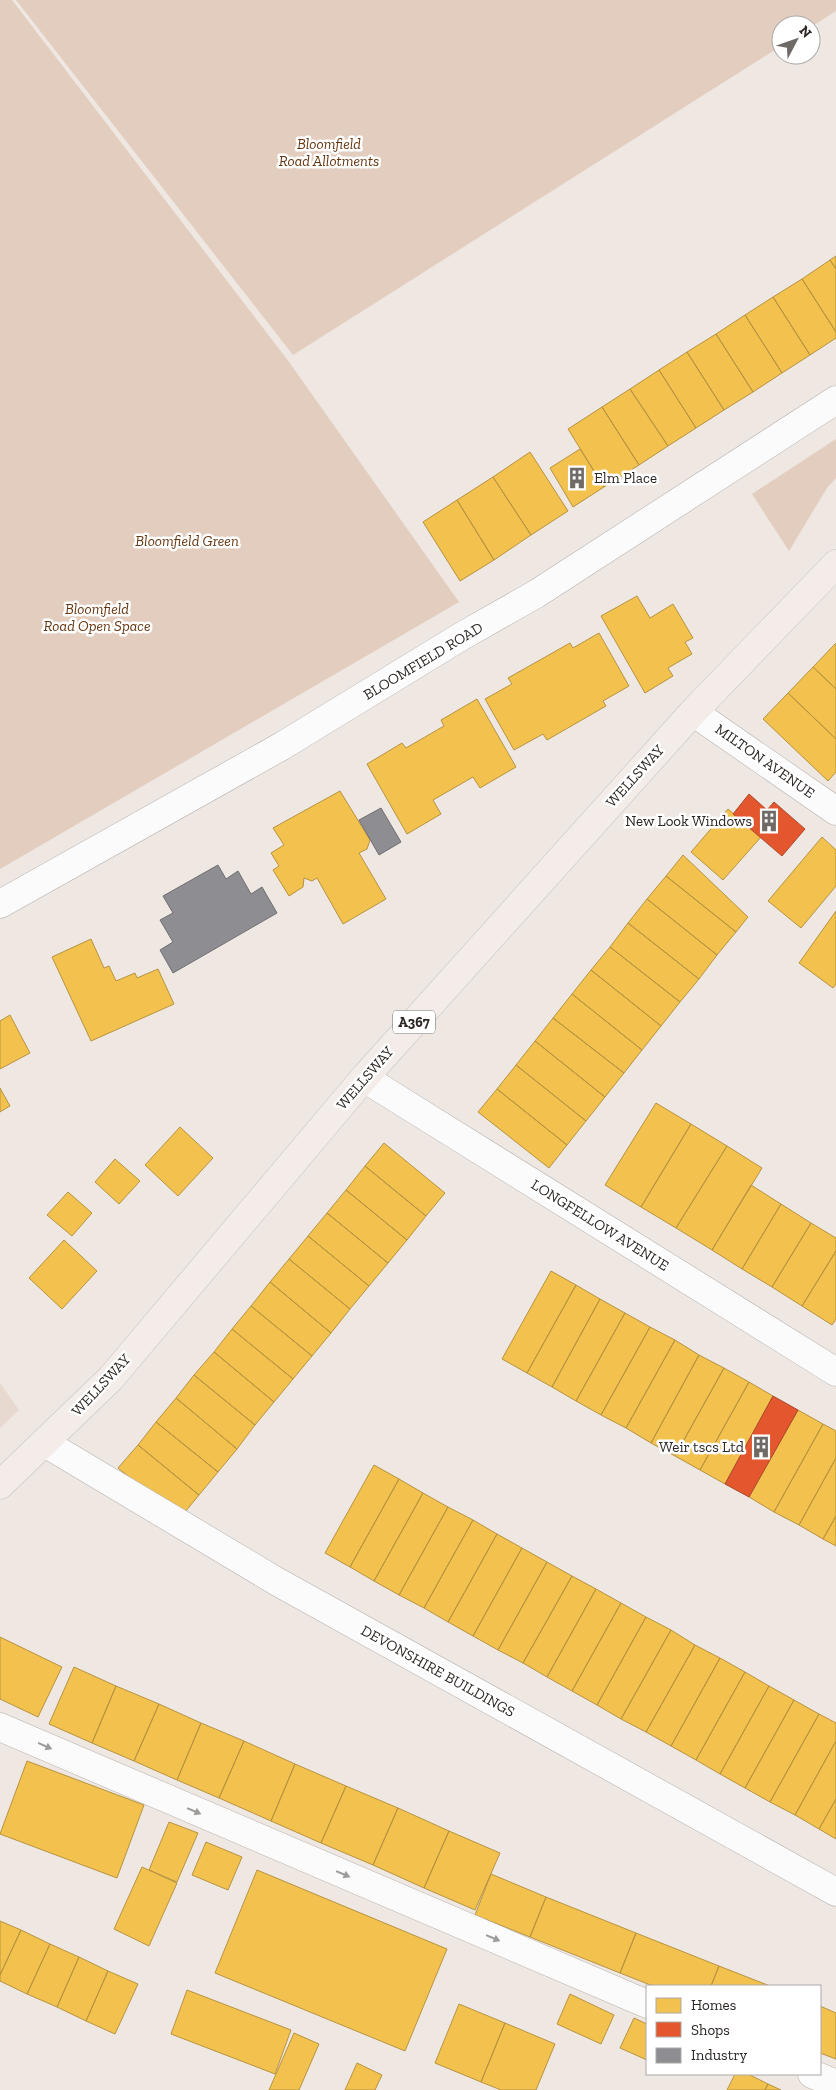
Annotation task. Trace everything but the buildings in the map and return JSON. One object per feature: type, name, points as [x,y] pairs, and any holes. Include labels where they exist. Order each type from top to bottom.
[{"type":"main road","name":"WELLSWAY","points":[[0,1485],[110,1378],[364,1078],[693,712],[836,564]]},
{"type":"street","name":"BLOOMFIELD ROAD","points":[[0,904],[282,746],[462,636],[536,594],[836,400]]},
{"type":"street","name":"MILTON AVENUE","points":[[693,712],[836,811]]},
{"type":"street","name":"LONGFELLOW AVENUE","points":[[364,1078],[836,1372]]},
{"type":"street","name":"DEVONSHIRE BUILDINGS","points":[[45,1443],[276,1581],[836,1892]]},
{"type":"street","points":[[0,1727],[646,2004]]},
{"type":"street","points":[[814,2075],[836,2084]]},
{"type":"shaded area","points":[[0,1383],[19,1410],[0,1428]]},
{"type":"green space","name":"Bloomfield Green","points":[[0,0],[12,0],[289,362],[459,602],[0,869]]},
{"type":"green space","name":"Bloomfield Road Allotments","points":[[16,0],[836,0],[836,11],[821,21],[821,15],[771,15],[771,52],[293,355]]},
{"type":"green space","points":[[836,439],[836,478],[827,488],[789,551],[752,494]]},
{"type":"place","name":"Elm Place","points":[[577,478]]},
{"type":"place","name":"New Look Windows","points":[[769,821]]},
{"type":"place","name":"Weir tscs Ltd","points":[[761,1447]]},
{"type":"park label","name":"Bloomfield Road Open Space","points":[[97,618]]}]
